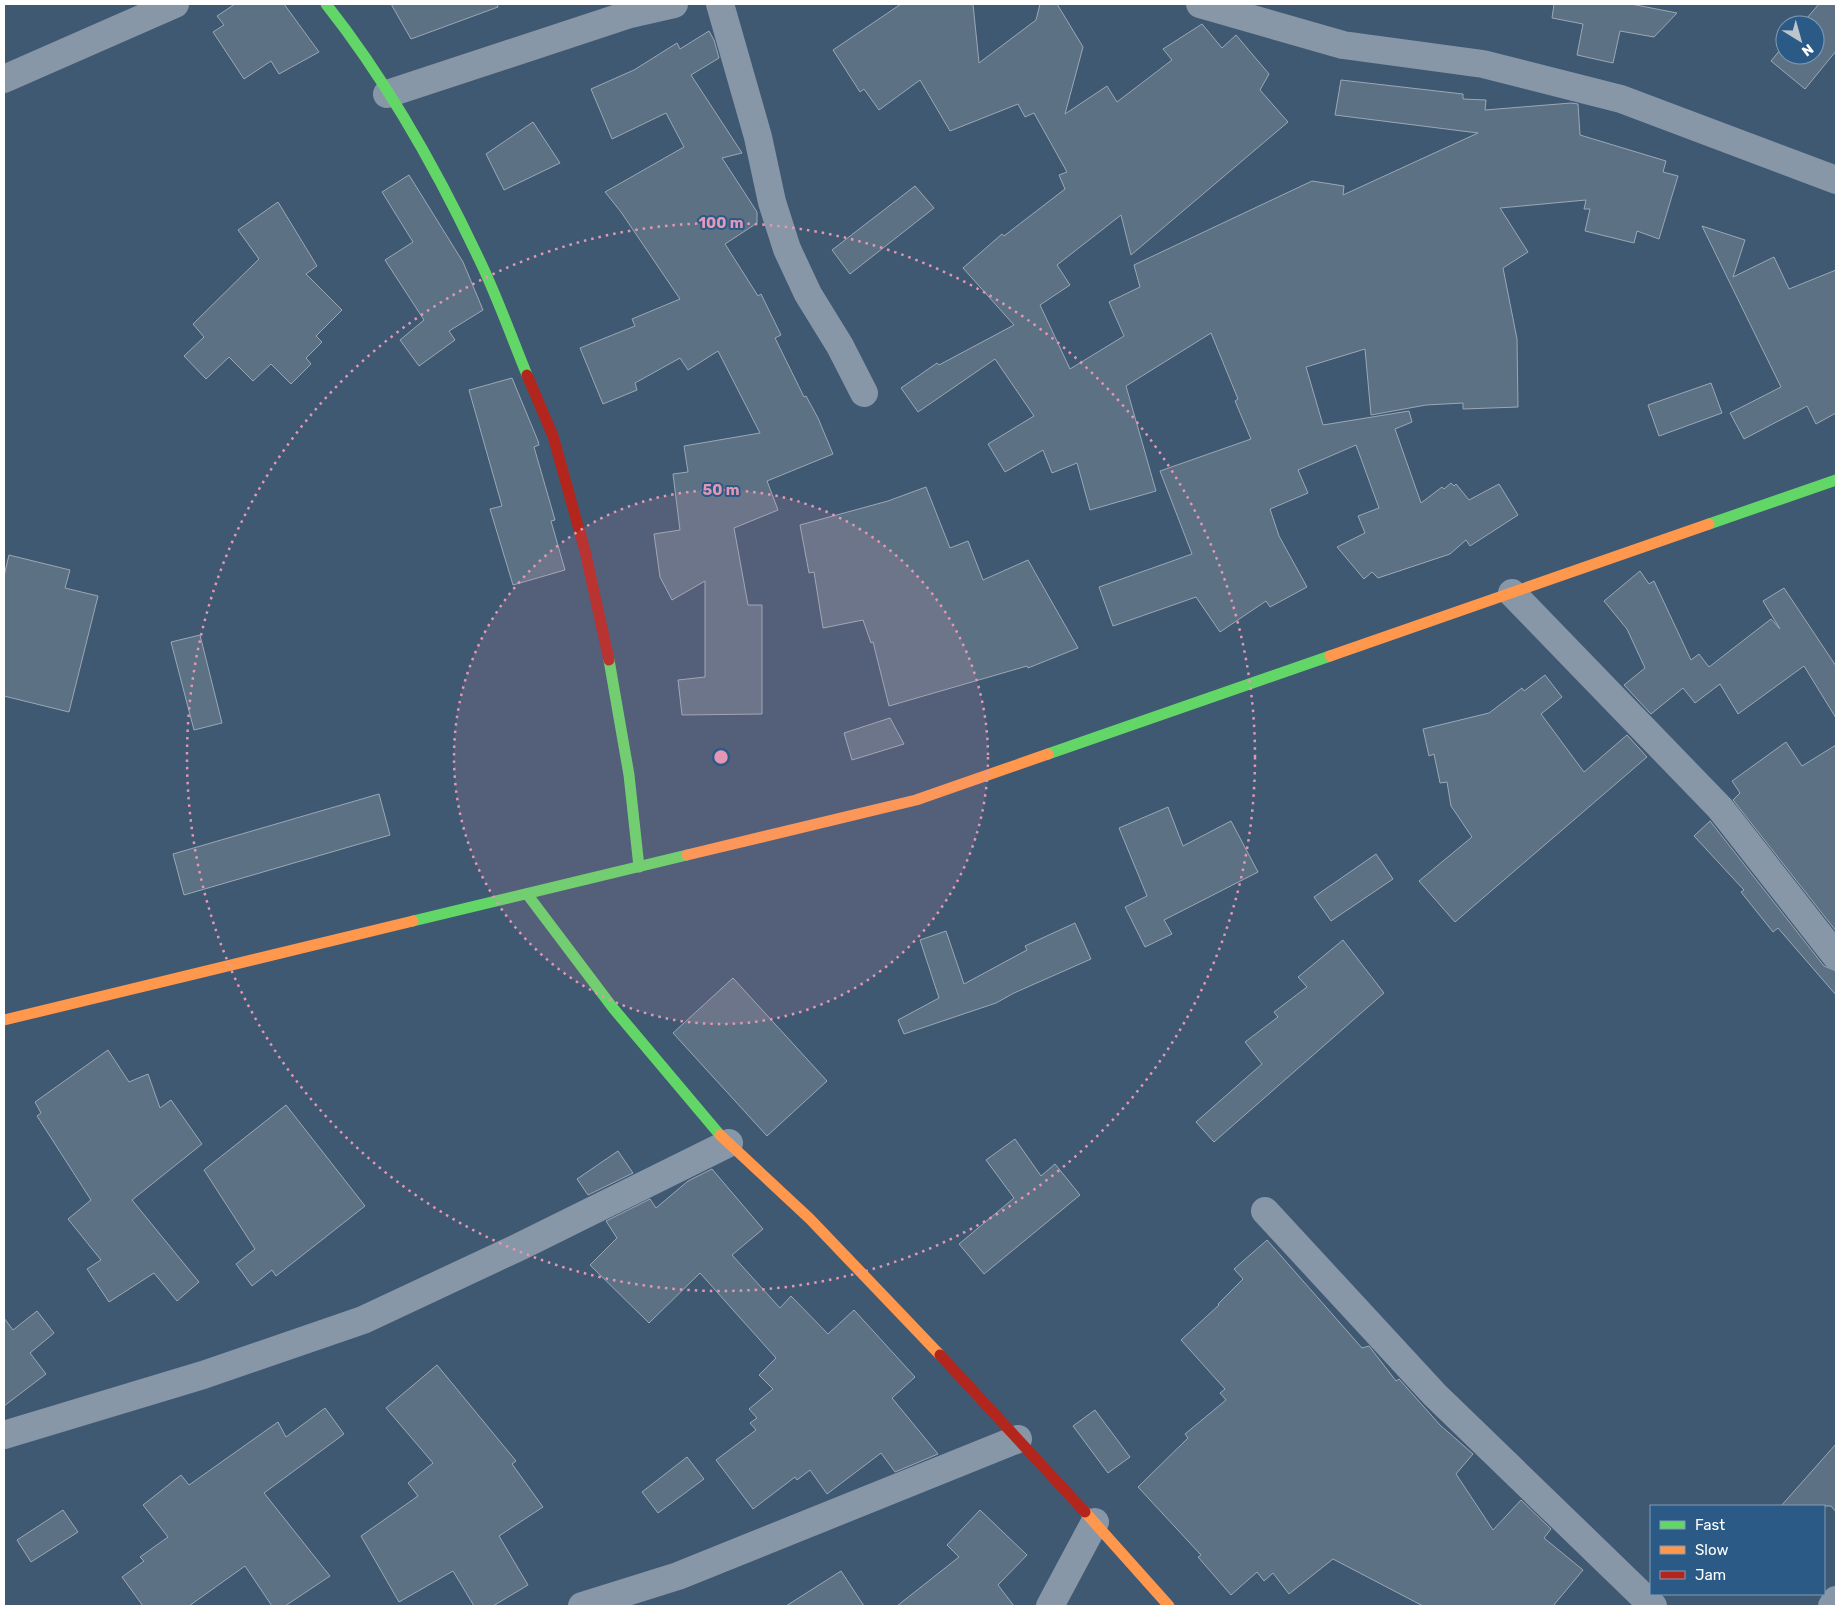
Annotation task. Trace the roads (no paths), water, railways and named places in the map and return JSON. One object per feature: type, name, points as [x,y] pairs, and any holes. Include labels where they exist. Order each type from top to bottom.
[{"type":"street","points":[[4,80],[174,4]]},
{"type":"street","points":[[326,4],[353,38],[421,148],[478,259],[553,436],[585,551],[608,656],[629,775],[639,867]]},
{"type":"street","points":[[388,94],[630,14],[674,4]]},
{"type":"street","points":[[720,4],[758,137],[772,202],[787,249],[808,294],[840,346],[864,393]]},
{"type":"street","points":[[1200,4],[1343,45],[1483,64],[1621,99],[1836,180]]},
{"type":"street","points":[[4,1020],[916,800],[1836,480]]},
{"type":"street","points":[[1512,593],[1720,808],[1836,956]]},
{"type":"street","points":[[527,894],[613,1008],[714,1130],[810,1219],[1018,1439],[1169,1606]]},
{"type":"street","points":[[4,1435],[203,1375],[363,1320],[521,1246],[729,1143]]},
{"type":"street","points":[[1265,1211],[1435,1395],[1653,1606]]},
{"type":"street","points":[[582,1606],[678,1576],[1018,1439]]},
{"type":"street","points":[[1050,1606],[1094,1522]]},
{"type":"street","points":[[1832,1606],[1836,1600]]}]
